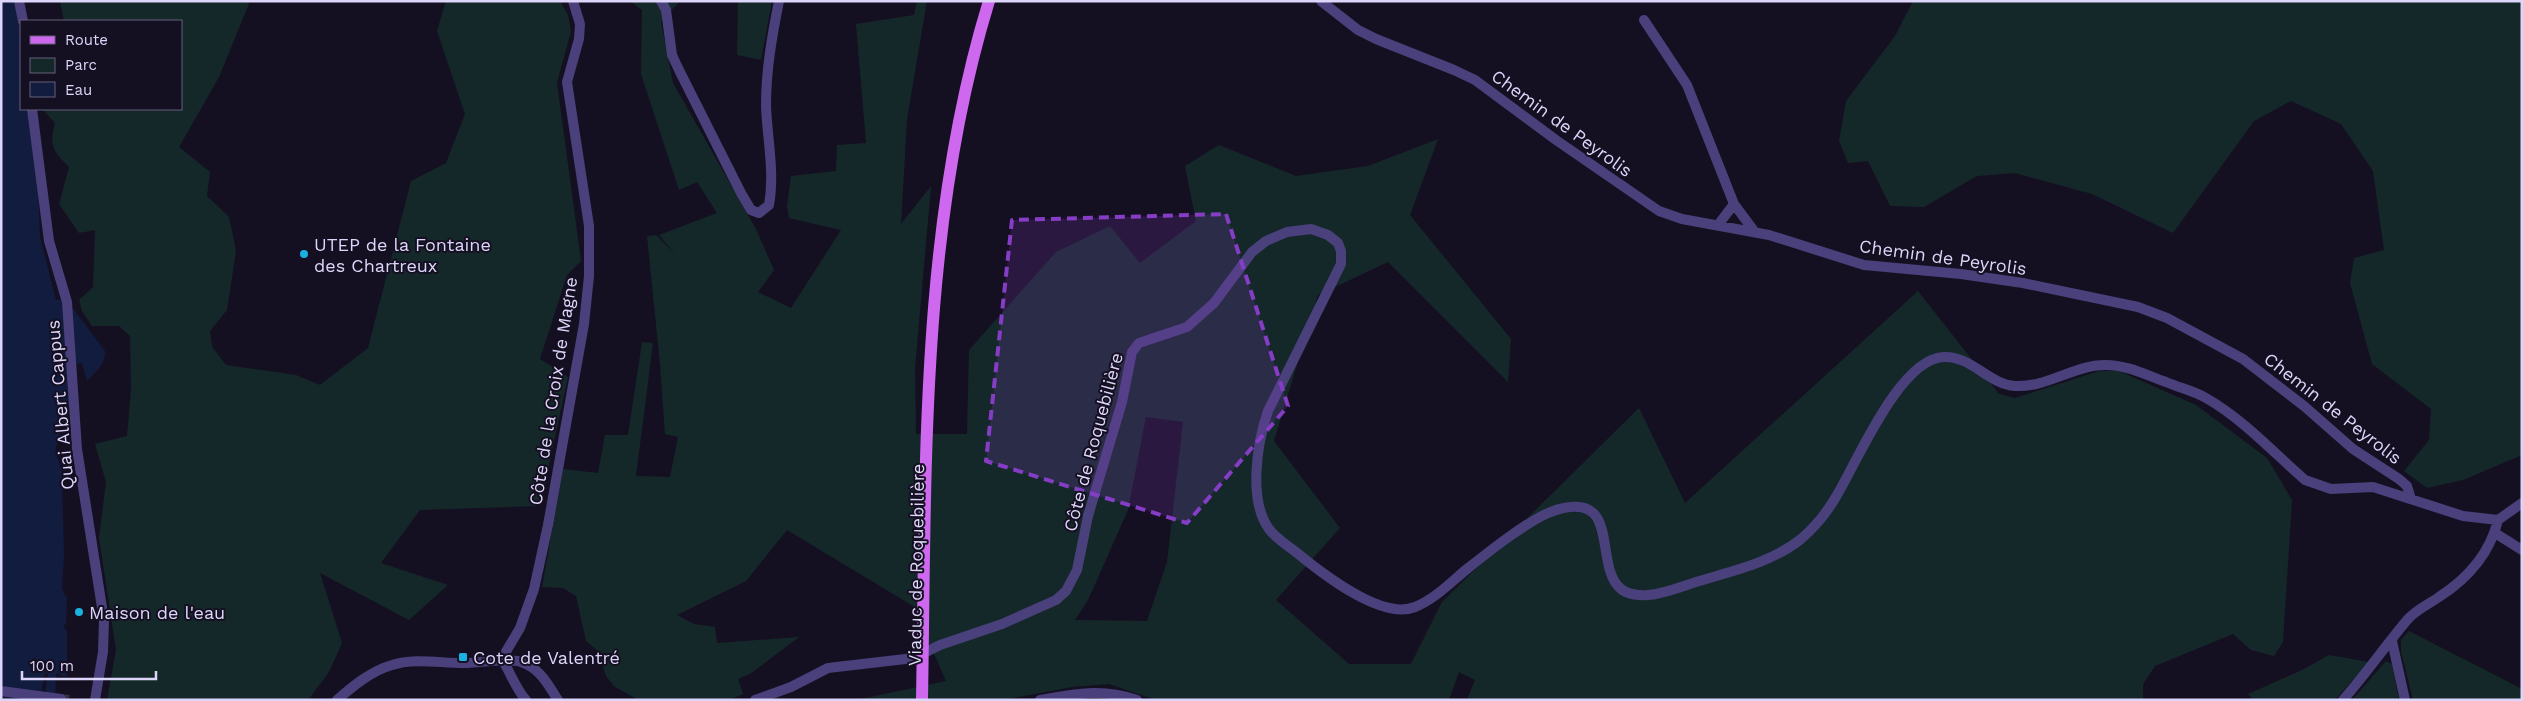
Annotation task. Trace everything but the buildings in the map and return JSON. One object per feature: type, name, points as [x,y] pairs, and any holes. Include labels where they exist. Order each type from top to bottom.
[{"type":"main road","points":[[931,431],[929,355],[954,153],[967,83],[989,1]]},
{"type":"main road","name":"Viaduc de Roquebilière","points":[[922,700],[931,431]]},
{"type":"main road","name":"Viaduc de Roquebilière","points":[[930,700],[931,431]]},
{"type":"street","points":[[20,1],[23,20]]},
{"type":"street","name":"Côte de la Croix de Magne","points":[[502,661],[520,628],[534,589],[548,525],[584,324],[589,276],[589,226],[567,82],[579,39],[580,24],[574,1]]},
{"type":"street","points":[[661,1],[666,10],[672,55],[740,193],[752,210],[759,213],[769,205],[771,191],[766,106],[767,76],[778,1]]},
{"type":"street","name":"Chemin de Peyrolis","points":[[1321,1],[1358,30],[1376,40],[1475,80],[1646,204],[1682,219],[1754,231],[1864,265],[1961,274],[2023,284],[2138,307],[2167,318],[2243,359],[2304,406],[2353,449],[2399,479],[2407,486],[2411,499]]},
{"type":"street","points":[[1644,20],[1687,85],[1734,204],[1754,231]]},
{"type":"street","name":"Quai Albert Cappus","points":[[32,110],[49,240],[66,302],[77,449],[104,620],[103,652],[95,700]]},
{"type":"street","points":[[1718,225],[1734,204]]},
{"type":"street","name":"Côte de Roquebilière","points":[[755,700],[791,687],[828,668],[914,658],[940,645],[1002,624],[1056,600],[1066,591],[1077,570],[1088,516],[1122,402],[1132,352],[1139,344],[1187,327],[1214,303],[1252,252],[1266,241],[1287,232],[1310,229],[1328,235],[1338,243],[1341,251],[1341,264],[1268,411],[1261,433],[1257,462],[1260,511],[1270,531],[1307,561],[1368,601],[1386,609],[1413,608],[1426,601],[1494,546],[1550,512],[1570,506],[1584,507],[1596,515],[1603,530],[1610,574],[1619,588],[1637,596],[1664,591],[1759,563],[1784,551],[1804,537],[1837,496],[1886,407],[1901,386],[1920,367],[1934,359],[1944,357],[1960,360],[2005,385],[2020,387],[2083,367],[2105,365],[2138,370],[2206,397],[2247,429],[2305,480],[2331,489],[2373,487],[2463,516],[2498,520]]},
{"type":"street","points":[[2343,700],[2392,641],[2409,617],[2454,587],[2476,565],[2494,533],[2498,520],[2522,503]]},
{"type":"street","points":[[2494,533],[2522,550]]},
{"type":"street","points":[[2392,641],[2405,700]]},
{"type":"street","points":[[502,661],[526,700]]},
{"type":"street","points":[[337,700],[354,685],[392,664],[407,662],[469,663],[502,661],[518,661],[537,671],[558,700]]},
{"type":"street","points":[[514,678],[518,661]]},
{"type":"street","points":[[1040,700],[1097,691],[1119,694],[1137,700]]},
{"type":"street","points":[[1,692],[61,699]]},
{"type":"highlighted area","points":[[1226,214],[1288,406],[1187,523],[986,461],[1012,220]]},
{"type":"green space","points":[[60,1],[250,1],[219,77],[179,147],[210,172],[207,196],[229,217],[236,251],[227,310],[210,331],[212,347],[226,365],[296,375],[320,385],[368,348],[411,181],[446,163],[465,114],[437,31],[446,1],[560,1],[568,15],[571,31],[557,83],[581,261],[567,275],[540,359],[568,377],[540,506],[420,510],[381,563],[448,585],[409,620],[320,573],[342,643],[329,672],[308,700],[107,700],[116,650],[99,538],[106,482],[95,444],[127,436],[131,389],[130,336],[119,326],[92,326],[82,311],[79,300],[93,287],[95,230],[79,233],[59,204],[69,167],[59,157],[54,148],[52,137],[55,123],[44,111],[182,110],[182,20],[64,20]]},
{"type":"green space","points":[[630,1],[680,1],[661,22],[673,83],[756,229],[774,270],[758,292],[791,308],[841,230],[789,218],[787,206],[791,176],[836,171],[837,145],[866,143],[856,24],[914,15],[917,1],[927,1],[907,119],[901,224],[931,186],[915,369],[916,434],[967,434],[969,350],[1056,252],[1110,226],[1140,263],[1196,221],[1185,166],[1219,145],[1296,176],[1368,166],[1438,139],[1410,215],[1511,339],[1508,382],[1388,262],[1318,295],[1274,441],[1340,528],[1276,600],[1349,664],[1411,664],[1442,602],[1639,408],[1685,503],[1918,291],[1999,394],[2015,398],[2099,371],[2119,371],[2196,405],[2267,458],[2292,500],[2283,642],[2274,656],[2251,650],[2233,634],[2155,666],[2143,684],[2143,700],[1467,700],[1475,680],[1459,672],[1449,700],[1156,700],[1109,684],[1072,687],[1002,700],[856,700],[946,681],[913,606],[787,530],[746,581],[677,615],[694,624],[715,627],[717,643],[799,637],[750,674],[738,679],[743,694],[729,700],[639,700],[615,687],[606,676],[598,651],[586,641],[576,596],[563,588],[542,587],[563,469],[598,473],[605,435],[628,435],[642,342],[653,343],[636,476],[670,477],[678,437],[665,434],[647,236],[656,235],[675,254],[659,235],[717,213],[697,182],[679,190],[641,74],[642,10]],"holes":[[[1146,417],[1183,422],[1167,562],[1147,621],[1075,620],[1088,600],[1128,510]]]},
{"type":"green space","points":[[738,1],[772,1],[761,60],[737,55]]},
{"type":"green space","points":[[1913,1],[2522,1],[2522,455],[2463,480],[2427,488],[2404,471],[2429,440],[2431,409],[2372,364],[2350,283],[2354,258],[2384,250],[2373,171],[2341,124],[2291,101],[2254,121],[2173,233],[2092,194],[2015,173],[1977,176],[1924,207],[1890,206],[1868,161],[1848,163],[1839,141],[1846,101],[1895,36]]},
{"type":"green space","points":[[2409,631],[2522,689],[2522,700],[2413,700],[2401,651],[2401,640]]},
{"type":"green space","points":[[2329,655],[2369,662],[2335,700],[2254,700],[2248,694],[2302,670]]},
{"type":"green space","points":[[2386,661],[2392,664],[2399,700],[2352,700]]},
{"type":"water","points":[[1,1],[16,1],[20,23],[20,110],[29,110],[38,189],[40,237],[56,300],[62,300],[72,307],[105,351],[105,356],[97,371],[87,381],[82,363],[68,365],[70,401],[55,451],[62,471],[64,556],[62,589],[67,598],[66,624],[63,626],[67,631],[67,677],[61,676],[59,673],[56,674],[55,700],[44,700],[48,674],[45,672],[40,700],[1,700]]},
{"type":"tunnel","points":[[61,699],[69,700]]},
{"type":"place","name":"UTEP de la Fontaine des Chartreux","points":[[304,254]]},
{"type":"place","name":"Maison de l'eau","points":[[79,612]]},
{"type":"place","name":"Cote de Valentré","points":[[463,657]]}]
